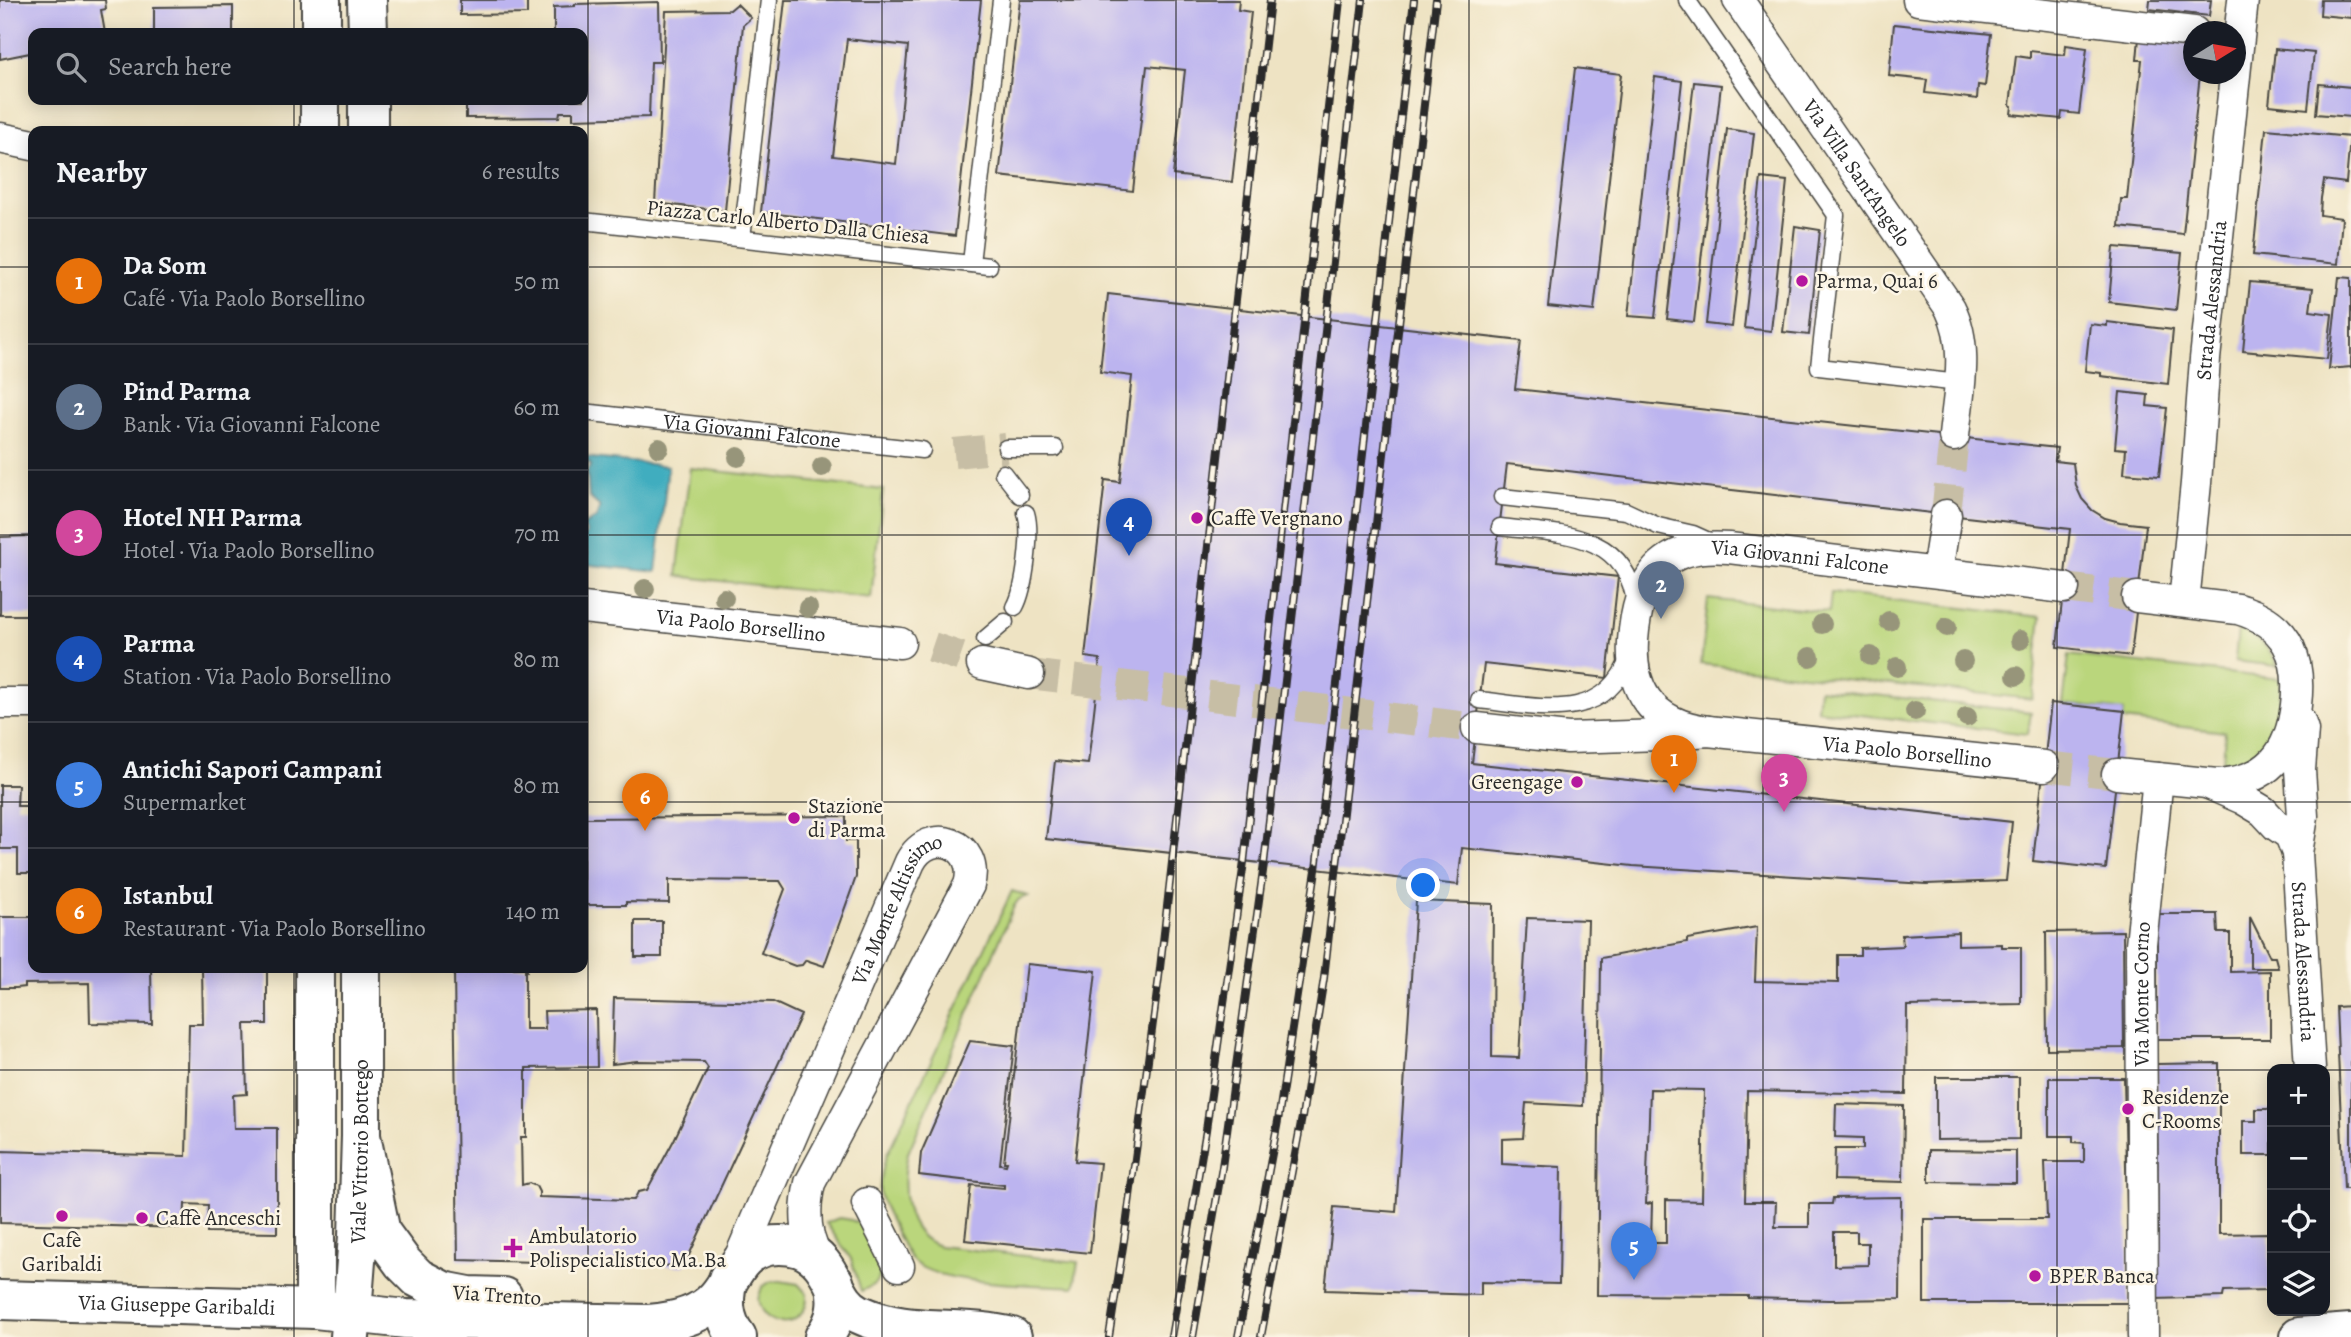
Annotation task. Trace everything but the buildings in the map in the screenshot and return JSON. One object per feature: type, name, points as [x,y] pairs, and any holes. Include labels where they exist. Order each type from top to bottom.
[{"type":"main road","points":[[321,0],[321,28]]},
{"type":"main road","points":[[368,0],[368,28]]},
{"type":"main road","points":[[320,105],[320,126]]},
{"type":"main road","points":[[368,105],[368,126]]},
{"type":"main road","name":"Viale Vittorio Bottego","points":[[315,973],[337,1324]]},
{"type":"main road","name":"Viale Vittorio Bottego","points":[[337,1324],[358,1236],[362,973]]},
{"type":"main road","name":"Via Trento","points":[[361,1136],[381,1233],[411,1271],[426,1284],[443,1291],[469,1296],[682,1302],[711,1296],[755,1251],[780,1245],[794,1246],[826,1270]]},
{"type":"main road","points":[[824,1337],[837,1310],[837,1295],[826,1270]]},
{"type":"main road","points":[[826,1270],[850,1309],[881,1322],[925,1330],[994,1333],[1012,1337]]},
{"type":"main road","points":[[731,1274],[724,1305],[726,1318],[737,1337]]},
{"type":"main road","name":"Via Trento","points":[[337,1324],[405,1319],[624,1325],[660,1323],[692,1314],[712,1303],[731,1274]]},
{"type":"main road","name":"Via Giuseppe Garibaldi","points":[[0,1300],[337,1324]]},
{"type":"street","name":"Via Villa Sant'Angelo","points":[[1738,0],[1950,308],[1959,325],[1961,347],[1954,436]]},
{"type":"street","points":[[1918,0],[2183,31]]},
{"type":"street","name":"Strada Alessandria","points":[[2241,21],[2244,0]]},
{"type":"street","name":"Strada Alessandria","points":[[2184,602],[2233,84]]},
{"type":"street","points":[[0,138],[28,144]]},
{"type":"street","points":[[1937,572],[1946,515]]},
{"type":"street","points":[[1708,731],[1678,725],[1652,707],[1636,680],[1632,665],[1634,630],[1647,580],[1669,558],[1699,547],[1729,548]]},
{"type":"street","name":"Via Giovanni Falcone","points":[[1729,548],[2064,588]]},
{"type":"street","points":[[2117,774],[2233,783],[2263,771],[2285,748],[2291,734],[2297,697],[2298,675],[2295,659],[2273,626],[2238,609],[2137,597]]},
{"type":"street","name":"Via Paolo Borsellino","points":[[588,609],[900,643]]},
{"type":"street","points":[[983,651],[1029,674]]},
{"type":"street","name":"Strada Alessandria","points":[[2297,697],[2302,730],[2300,770],[2303,816],[2297,853],[2310,1064]]},
{"type":"street","points":[[0,703],[28,703]]},
{"type":"street","name":"Via Paolo Borsellino","points":[[1478,714],[1568,738],[1708,731],[2044,766]]},
{"type":"street","name":"Via Monte Corno","points":[[2143,1337],[2141,944],[2158,778]]},
{"type":"street","name":"Strada Alessandria","points":[[2197,782],[2258,807],[2290,835],[2297,853]]},
{"type":"street","name":"Via Monte Altissimo","points":[[731,1274],[910,862],[923,846],[933,842],[948,842],[963,850],[969,859],[972,870],[969,885],[810,1184],[806,1205],[807,1227],[813,1249],[826,1270]]},
{"type":"street","points":[[867,1203],[899,1266]]},
{"type":"lane","points":[[742,238],[769,0]]},
{"type":"lane","points":[[971,264],[1001,0]]},
{"type":"lane","points":[[1687,0],[1836,215],[1819,367],[1959,383]]},
{"type":"lane","name":"Piazza Carlo Alberto Dalla Chiesa","points":[[588,221],[989,266]]},
{"type":"lane","name":"Via Giovanni Falcone","points":[[588,413],[922,450]]},
{"type":"lane","points":[[1006,448],[1055,448]]},
{"type":"lane","points":[[1003,473],[1020,495]]},
{"type":"lane","name":"Via Giovanni Falcone","points":[[1502,496],[1626,511],[1658,526],[1693,534],[1729,548]]},
{"type":"lane","points":[[1022,607],[1022,585],[1032,513]]},
{"type":"lane","points":[[1500,527],[1575,536],[1603,547],[1625,570],[1635,600],[1634,630]]},
{"type":"lane","points":[[983,651],[1005,622]]},
{"type":"lane","name":"Via Paolo Borsellino","points":[[1478,714],[1585,704],[1600,696],[1622,674],[1634,630]]},
{"type":"green space","points":[[690,468],[883,490],[871,598],[677,576]]},
{"type":"green space","points":[[1831,593],[2041,617],[2032,699],[1701,664],[1708,599],[1829,612]]},
{"type":"green space","points":[[2238,629],[2262,643],[2278,666],[2235,661]]},
{"type":"green space","points":[[2069,655],[2280,679],[2281,694],[2275,723],[2261,747],[2251,756],[2238,762],[2223,764],[2225,732],[2123,720],[2124,711],[2063,704]]},
{"type":"green space","points":[[1819,689],[2031,712],[2028,734],[1817,710]]},
{"type":"green space","points":[[1012,891],[1028,896],[1019,899],[1014,906],[908,1153],[905,1179],[907,1207],[918,1231],[939,1246],[1078,1262],[1074,1287],[963,1279],[923,1268],[906,1252],[881,1199],[881,1175],[887,1154]]},
{"type":"green space","points":[[839,1218],[854,1221],[865,1229],[878,1258],[878,1280],[861,1291],[851,1259],[826,1223]]},
{"type":"green space","points":[[770,1282],[798,1284],[807,1294],[806,1305],[801,1314],[786,1322],[768,1318],[758,1299],[762,1287]]},
{"type":"water","points":[[588,458],[668,466],[656,572],[588,565],[588,522],[596,518],[600,507],[589,497]]},
{"type":"tunnel","points":[[1946,515],[1954,436]]},
{"type":"tunnel","points":[[954,453],[1006,448]]},
{"type":"tunnel","points":[[2064,588],[2137,597]]},
{"type":"tunnel","points":[[932,647],[982,664]]},
{"type":"tunnel","points":[[1029,674],[1477,728]]},
{"type":"tunnel","points":[[2044,766],[2117,774]]},
{"type":"railway","points":[[1109,1337],[1159,977],[1270,0]]},
{"type":"railway","points":[[1171,1337],[1206,1130],[1244,862],[1340,0]]},
{"type":"railway","points":[[1193,1337],[1222,1167],[1264,864],[1363,0]]},
{"type":"railway","points":[[1238,1337],[1278,1121],[1316,870],[1414,0]]},
{"type":"railway","points":[[1261,1337],[1302,1117],[1324,978],[1436,0]]},
{"type":"place","name":"Parma, Quai 6","points":[[1802,281]]},
{"type":"place","name":"Caffè Vergnano","points":[[1197,518]]},
{"type":"place","name":"Parma","points":[[1129,556]]},
{"type":"place","name":"Pind Parma","points":[[1661,619]]},
{"type":"place","name":"Greengage","points":[[1577,782]]},
{"type":"place","name":"Da Som","points":[[1674,793]]},
{"type":"place","name":"Hotel NH Parma","points":[[1784,812]]},
{"type":"place","name":"Stazione di Parma","points":[[794,818]]},
{"type":"place","name":"Istanbul","points":[[645,831]]},
{"type":"place","name":"Residenze C-Rooms","points":[[2128,1109]]},
{"type":"place","name":"Cafè Garibaldi","points":[[62,1216]]},
{"type":"place","name":"Caffè Anceschi","points":[[142,1218]]},
{"type":"place","name":"Ambulatorio Polispecialistico Ma.Ba","points":[[513,1248]]},
{"type":"place","name":"BPER Banca","points":[[2035,1276]]},
{"type":"place","name":"Antichi Sapori Campani","points":[[1634,1280]]}]
